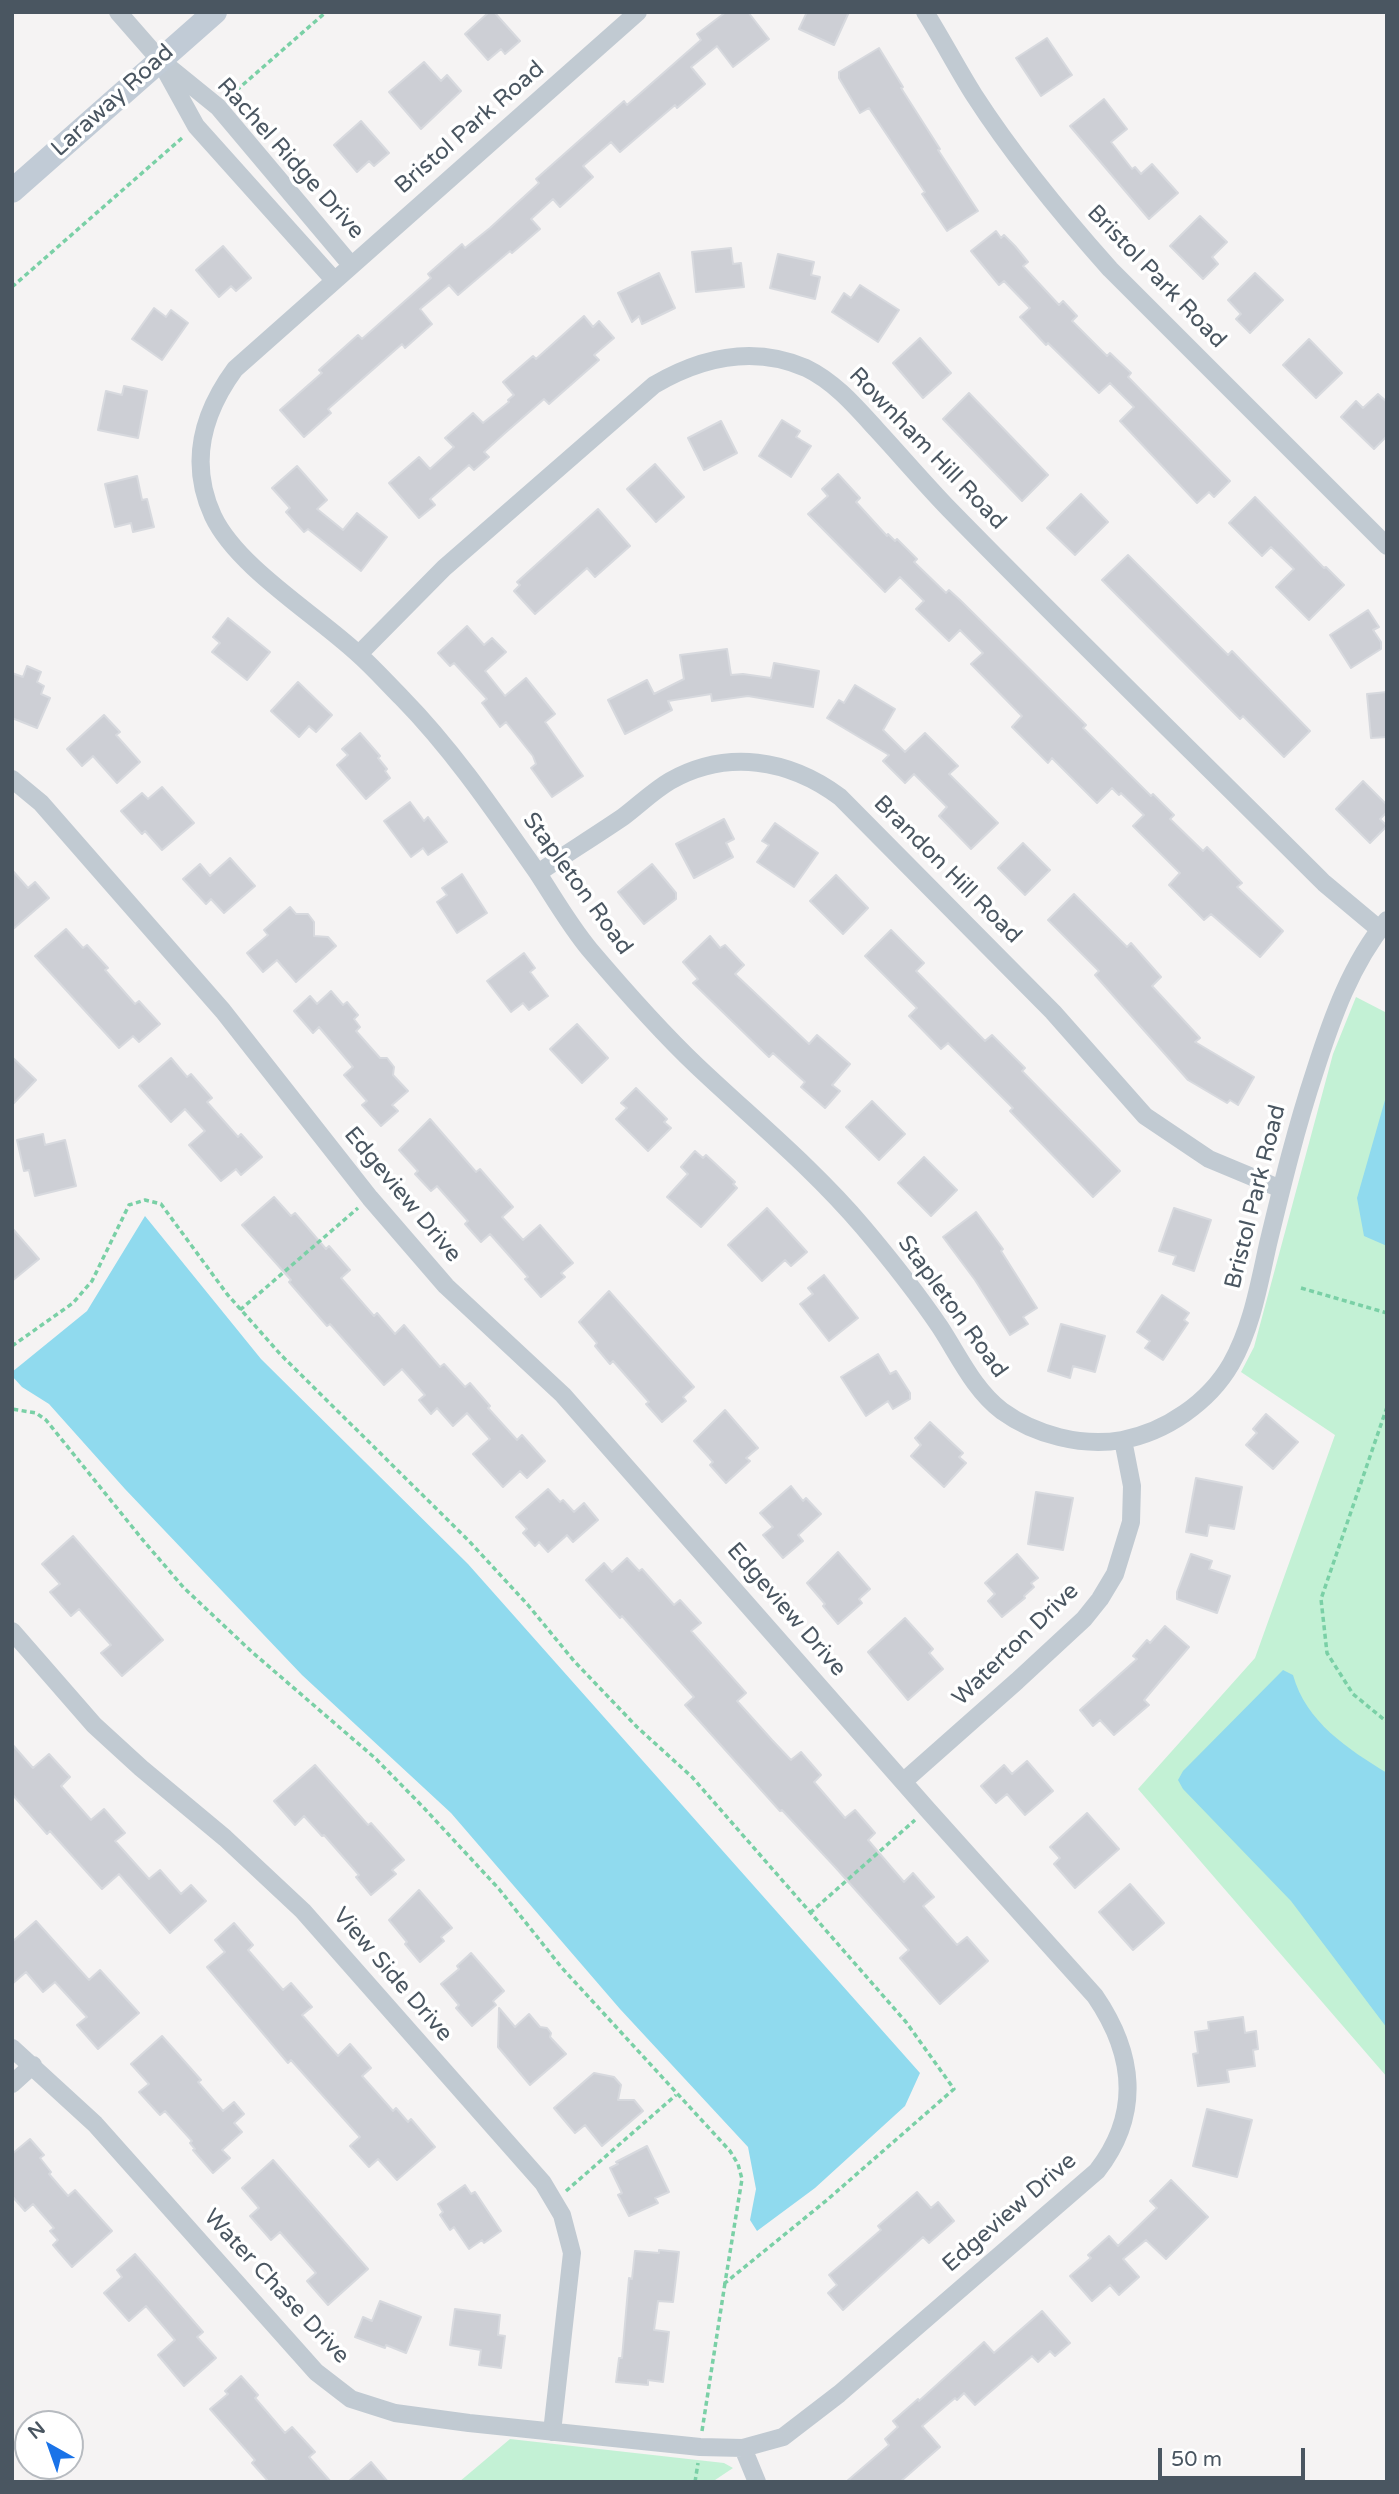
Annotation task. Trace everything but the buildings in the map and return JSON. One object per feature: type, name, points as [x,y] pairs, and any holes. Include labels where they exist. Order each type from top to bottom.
[{"type":"main road","name":"Laraway Road","points":[[12,191],[215,12]]},
{"type":"street","name":"Rachel Ridge Drive","points":[[118,12],[160,60],[218,107],[351,265]]},
{"type":"street","name":"Bristol Park Road","points":[[334,280],[638,12]]},
{"type":"street","name":"Bristol Park Road","points":[[925,12],[975,96],[1069,223],[1110,269],[1387,546]]},
{"type":"street","name":"Rachel Ridge Drive","points":[[160,60],[197,126],[334,280]]},
{"type":"street","points":[[246,181],[264,163]]},
{"type":"street","name":"Stapleton Road","points":[[334,280],[235,369],[211,408],[202,434],[199,466],[214,517],[228,542],[251,565],[359,654],[414,709],[483,794],[587,947],[667,1037],[802,1163],[862,1226],[928,1310],[965,1370],[988,1398],[1002,1411],[1036,1431],[1089,1441],[1123,1440]]},
{"type":"street","name":"Rownham Hill Road","points":[[359,654],[444,568],[654,385],[679,371],[719,358],[738,355],[787,361],[826,380],[848,398],[967,527],[1324,883],[1383,925]]},
{"type":"street","name":"Brandon Hill Road","points":[[537,873],[625,815],[656,790],[697,769],[731,761],[753,761],[799,772],[841,797],[1053,1012],[1145,1116],[1209,1159],[1281,1189]]},
{"type":"street","name":"Edgeview Drive","points":[[12,779],[41,803],[223,1011],[370,1198],[446,1286],[563,1395],[927,1810],[1095,1996],[1110,2017],[1120,2039],[1127,2062],[1125,2111],[1119,2135],[1108,2157],[1082,2186],[839,2394],[783,2437],[743,2448]]},
{"type":"street","name":"Bristol Park Road","points":[[1123,1440],[1158,1428],[1198,1403],[1215,1387],[1233,1361],[1257,1298],[1296,1129],[1332,1016],[1348,983],[1383,925]]},
{"type":"street","name":"Waterton Drive","points":[[904,1781],[1084,1619],[1100,1599],[1115,1574],[1131,1521],[1132,1486],[1123,1440]]},
{"type":"street","name":"View Side Drive","points":[[12,1632],[94,1725],[225,1838],[303,1911],[543,2183],[562,2215],[572,2253],[552,2432]]},
{"type":"street","name":"Water Chase Drive","points":[[12,2048],[95,2124],[316,2372],[351,2399],[395,2413],[700,2447],[743,2448]]},
{"type":"street","points":[[12,2084],[33,2065]]},
{"type":"street","points":[[743,2448],[757,2482]]},
{"type":"path","points":[[218,107],[326,12]]},
{"type":"path","points":[[12,288],[197,126]]},
{"type":"path","points":[[240,1310],[370,1198]]},
{"type":"path","points":[[12,1346],[73,1303],[92,1282],[129,1205],[145,1200],[161,1204],[240,1310],[299,1373],[468,1541],[637,1727],[692,1777],[906,2022],[954,2089],[827,2200],[725,2283]]},
{"type":"path","points":[[1301,1288],[1387,1312]]},
{"type":"path","points":[[1387,1407],[1321,1600],[1327,1653],[1353,1693],[1387,1722]]},
{"type":"path","points":[[12,1409],[36,1413],[46,1419],[184,1588],[273,1671],[375,1758],[424,1808],[499,1889],[562,1968],[602,2008],[730,2151],[738,2164],[742,2179],[695,2482]]},
{"type":"path","points":[[810,1913],[927,1810]]},
{"type":"path","points":[[553,2200],[580,2181],[677,2094]]},
{"type":"green space","points":[[1356,997],[1387,1013],[1387,2077],[1138,1789],[1255,1658],[1335,1435],[1241,1372],[1254,1347],[1333,1054]]},
{"type":"green space","points":[[510,2439],[724,2463],[733,2468],[712,2482],[459,2482]]},
{"type":"water","points":[[1387,1093],[1387,1246],[1364,1236],[1357,1198]]},
{"type":"water","points":[[145,1216],[261,1359],[468,1564],[920,2073],[905,2106],[815,2188],[757,2231],[750,2220],[756,2189],[748,2147],[620,2009],[451,1813],[302,1675],[125,1489],[49,1404],[22,1387],[12,1376],[12,1372],[87,1311]]},
{"type":"water","points":[[1283,1670],[1293,1675],[1308,1707],[1330,1733],[1387,1773],[1387,2028],[1291,1901],[1183,1789],[1178,1780],[1183,1771]]}]
